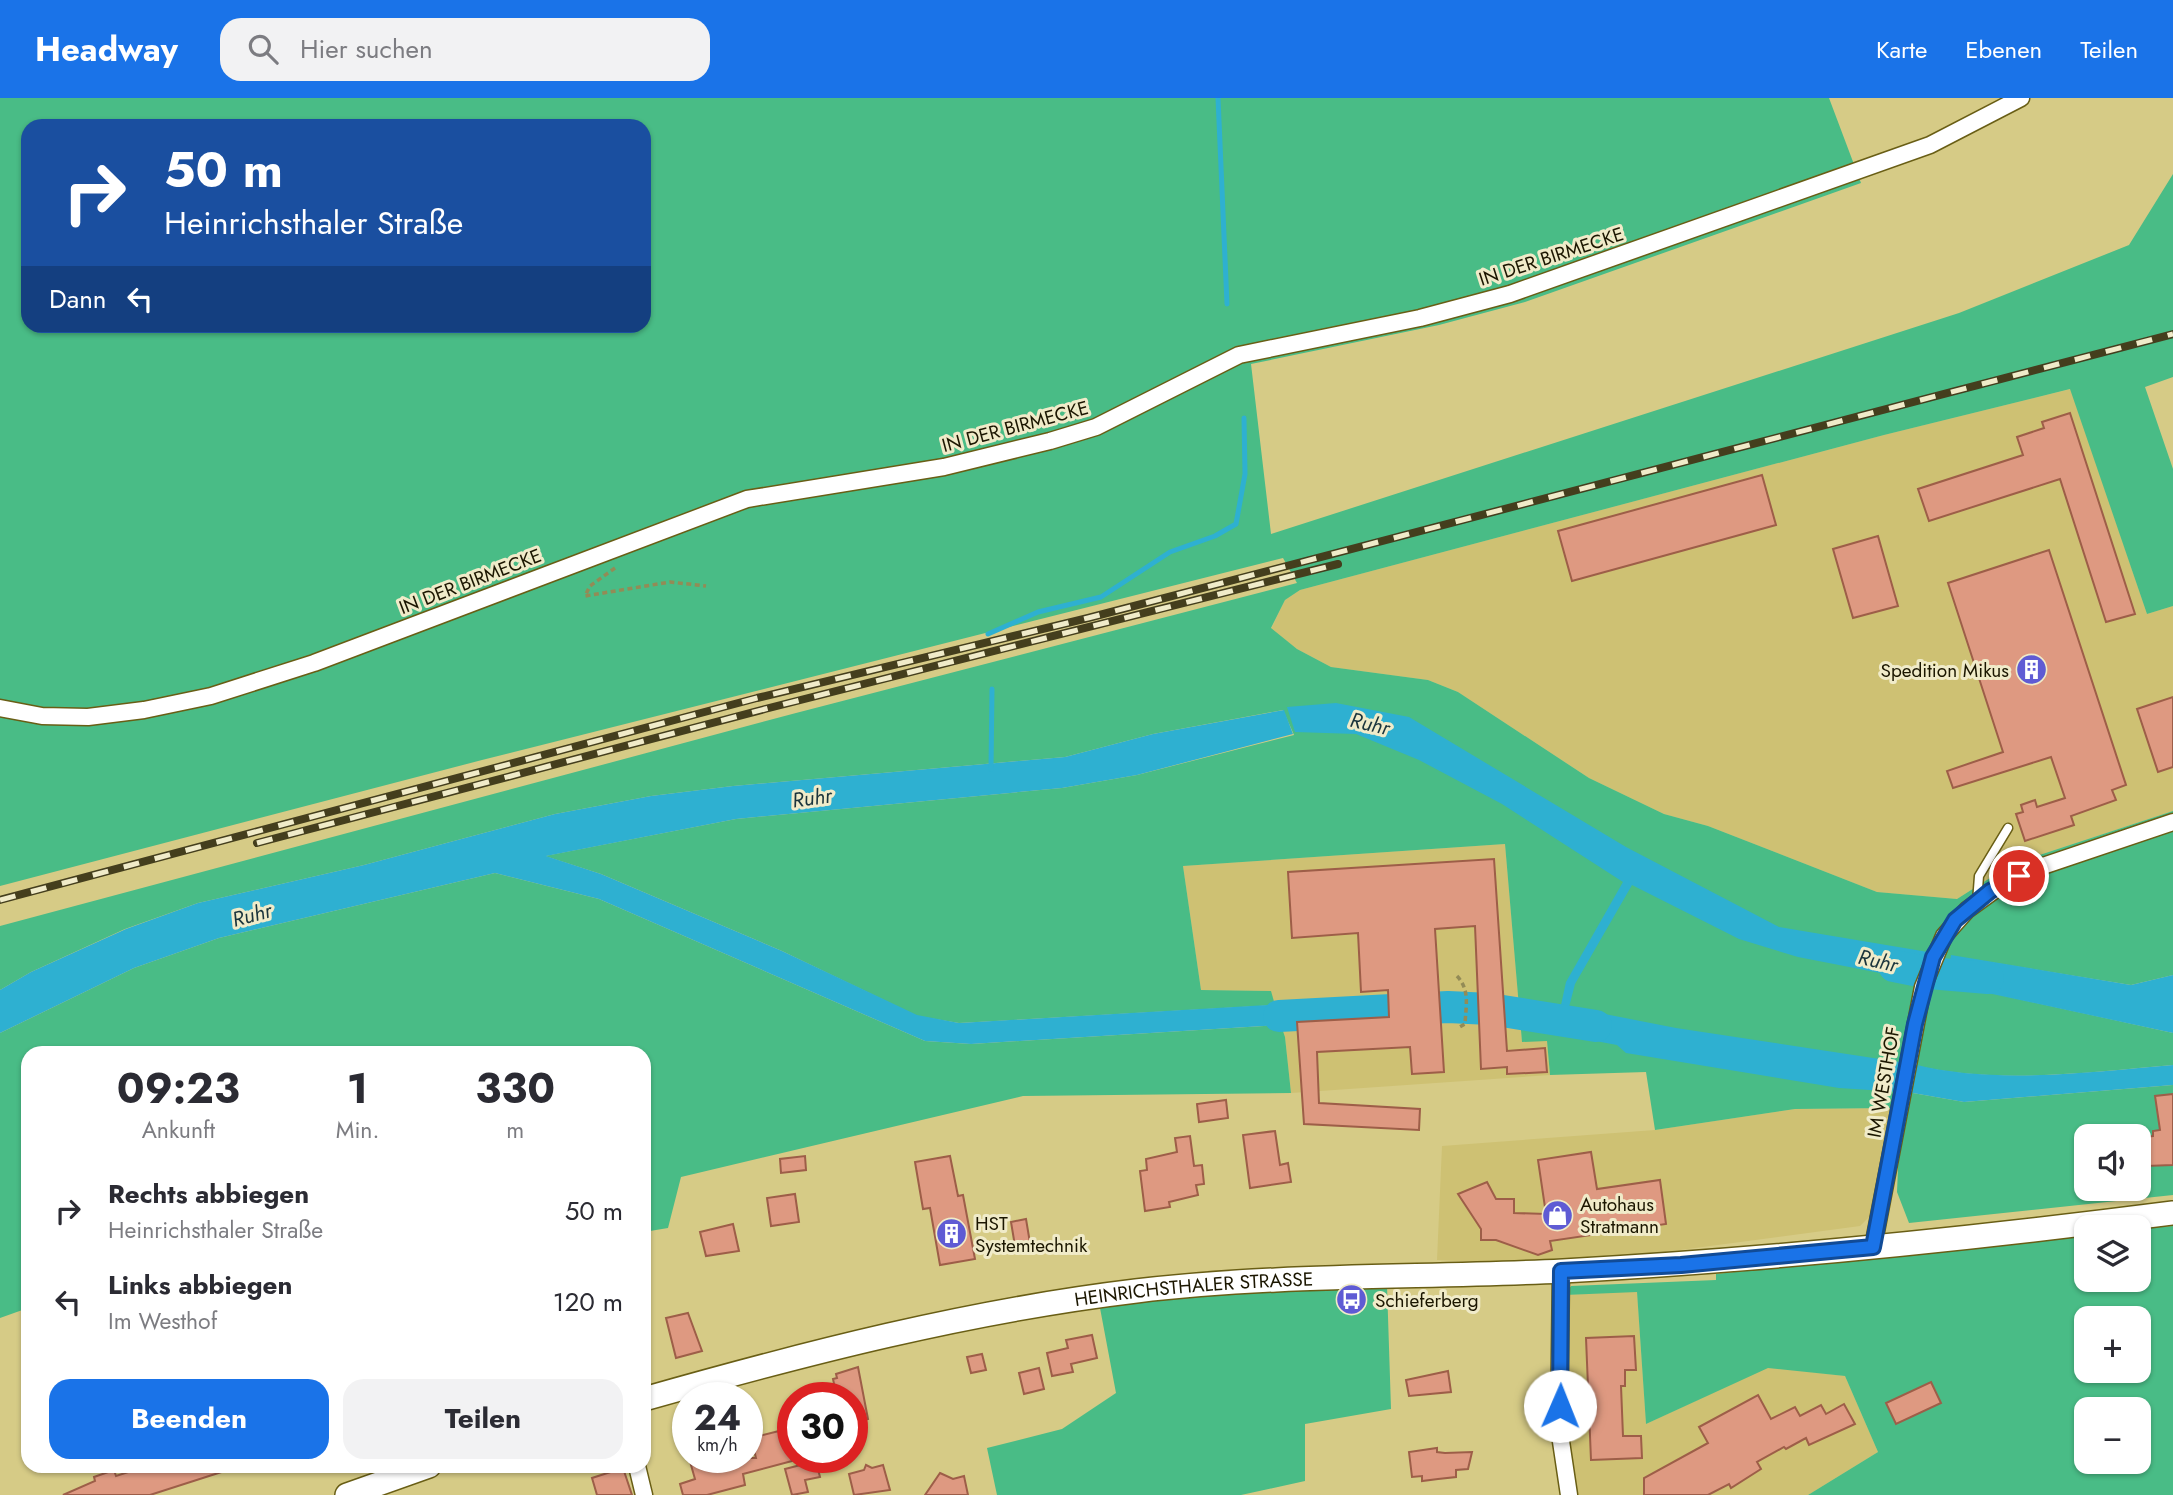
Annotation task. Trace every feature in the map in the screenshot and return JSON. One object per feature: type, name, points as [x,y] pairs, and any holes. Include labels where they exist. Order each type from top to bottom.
[{"type":"main road","name":"HEINRICHSTHALER STRASSE","points":[[651,1397],[946,1321],[1113,1294],[1279,1279],[1681,1265],[1873,1247],[2173,1213]]},
{"type":"main road","points":[[347,1495],[409,1473]]},
{"type":"street","name":"IN DER BIRMECKE","points":[[0,708],[42,716],[89,717],[144,710],[211,696],[314,663],[747,499],[944,467],[1050,441],[1096,427],[1239,355],[1432,316],[1535,286],[1930,145],[2021,98]]},
{"type":"street","name":"IM WESTHOF","points":[[1873,1247],[1921,996],[1936,950],[1955,920],[1976,901],[2031,870],[2173,822]]},
{"type":"street","points":[[1561,1271],[1559,1427],[1569,1495]]},
{"type":"street","points":[[639,1473],[644,1495]]},
{"type":"lane","points":[[1976,901],[1979,876],[2008,828]]},
{"type":"path","points":[[620,564],[590,586],[585,596],[592,597],[670,582],[706,586]]},
{"type":"path","points":[[1457,976],[1466,986],[1465,1024],[1458,1028]]},
{"type":"shaded area","points":[[2071,389],[2147,614],[2173,606],[2173,811],[2012,864],[1957,899],[1877,892],[1708,826],[1664,814],[1589,778],[1458,692],[1428,680],[1331,667],[1297,649],[1271,629],[1285,600],[1300,590],[1884,435]]},
{"type":"shaded area","points":[[1505,844],[1522,1041],[1547,1041],[1550,1075],[1291,1093],[1285,1037],[1281,1025],[1321,1018],[1319,1003],[1275,1005],[1270,991],[1201,990],[1183,866]]},
{"type":"shaded area","points":[[1891,1108],[1873,1213],[1860,1226],[1559,1266],[1437,1260],[1442,1146],[1655,1130],[1795,1109]]},
{"type":"shaded area","points":[[1637,1291],[1646,1424],[1768,1367],[1845,1376],[1878,1452],[1808,1495],[1573,1495],[1563,1429],[1565,1295]]},
{"type":"green space","points":[[0,98],[1829,98],[1861,183],[1525,302],[1439,325],[1251,364],[1271,534],[1959,313],[2129,245],[2173,174],[2173,377],[2145,387],[2173,469],[2173,606],[2147,614],[2070,389],[1884,435],[1300,590],[1285,600],[1271,628],[1297,649],[1331,667],[1428,680],[1458,692],[1589,778],[1664,814],[1708,826],[1877,892],[1957,899],[2012,864],[2173,811],[2173,975],[2131,985],[1952,956],[1946,983],[2173,1033],[2173,1065],[2010,1076],[1945,1071],[1914,1065],[1907,1092],[1964,1102],[2173,1085],[2173,1195],[2151,1197],[2151,1124],[2074,1124],[2074,1201],[2116,1201],[1909,1223],[1897,1192],[1900,1121],[1909,1053],[1891,1108],[1795,1109],[1655,1130],[1646,1072],[1550,1075],[1547,1041],[1522,1042],[1505,844],[1183,866],[1201,990],[1271,991],[1275,1005],[959,1023],[917,1016],[782,951],[601,874],[545,856],[736,819],[1062,788],[1137,775],[1294,735],[1283,710],[1153,734],[1065,757],[733,786],[651,796],[555,814],[364,865],[198,903],[125,929],[31,972],[0,990],[0,926],[796,713],[1297,583],[1283,558],[482,760],[0,886]]},
{"type":"green space","points":[[495,873],[599,899],[925,1041],[971,1044],[1281,1025],[1285,1037],[1291,1093],[1023,1096],[681,1177],[668,1228],[651,1231],[651,1046],[21,1046],[21,1310],[0,1318],[0,1033],[134,968],[219,938]]},
{"type":"green space","points":[[2173,1226],[2173,1495],[1808,1495],[1878,1452],[1845,1376],[1768,1368],[1646,1424],[1637,1292],[1565,1295],[1571,1286],[1716,1280],[1716,1274],[2074,1236],[2074,1292],[2151,1292],[2151,1228]]},
{"type":"green space","points":[[1387,1286],[1391,1409],[1305,1424],[1305,1481],[1241,1495],[997,1495],[987,1448],[1062,1429],[1116,1393],[1100,1308],[1246,1289]]},
{"type":"water","points":[[1336,703],[1409,717],[1626,847],[1779,927],[1928,952],[1921,981],[1798,957],[1739,939],[1632,885],[1575,984],[1569,1007],[1676,1028],[1906,1063],[1900,1092],[1839,1088],[1626,1053],[1617,1045],[1553,1033],[1566,982],[1623,882],[1502,804],[1419,760],[1356,734],[1295,732],[1287,707]]},
{"type":"water","points":[[1284,710],[1293,734],[1137,775],[1062,788],[736,819],[546,856],[601,874],[782,951],[917,1015],[959,1023],[1319,1002],[1321,1018],[1281,1025],[971,1044],[925,1041],[599,899],[495,873],[219,938],[134,968],[0,1033],[0,990],[31,972],[126,929],[198,903],[364,865],[555,814],[651,796],[733,786],[1065,757],[1153,734]]},
{"type":"water","points":[[1951,955],[2131,985],[2173,975],[2173,1033],[1946,984]]},
{"type":"water","points":[[1913,1064],[1977,1074],[2009,1075],[2173,1065],[2173,1085],[1964,1102],[1907,1092]]},
{"type":"building","points":[[2070,413],[2135,614],[2106,622],[2060,479],[1929,521],[1918,489],[2023,455],[2017,437],[2044,428],[2042,422]]},
{"type":"building","points":[[1762,475],[1776,525],[1572,581],[1558,531]]},
{"type":"building","points":[[1878,536],[1898,606],[1853,618],[1833,549]]},
{"type":"building","name":"Spedition Mikus","points":[[2049,550],[2126,785],[2112,790],[2116,800],[2071,816],[2074,825],[2025,841],[2016,814],[2023,812],[2021,805],[2035,800],[2037,807],[2065,798],[2051,757],[1953,788],[1947,771],[2003,752],[1948,583]]},
{"type":"building","points":[[2173,697],[2173,767],[2158,772],[2137,709]]},
{"type":"building","points":[[1494,859],[1507,1051],[1545,1048],[1547,1072],[1507,1074],[1507,1067],[1481,1069],[1475,926],[1435,929],[1444,1072],[1412,1074],[1410,1047],[1317,1052],[1319,1103],[1420,1109],[1419,1130],[1304,1124],[1297,1022],[1389,1017],[1388,990],[1361,992],[1358,933],[1292,938],[1288,872]]},
{"type":"building","points":[[2173,1094],[2173,1165],[2151,1166],[2151,1136],[2153,1131],[2160,1130],[2155,1096]]},
{"type":"building","points":[[1226,1100],[1228,1118],[1199,1122],[1197,1104]]},
{"type":"building","points":[[1275,1131],[1280,1165],[1288,1163],[1291,1182],[1250,1188],[1243,1135]]},
{"type":"building","points":[[1190,1136],[1194,1166],[1202,1165],[1204,1184],[1196,1185],[1198,1195],[1169,1202],[1170,1207],[1145,1211],[1140,1171],[1147,1170],[1146,1159],[1177,1152],[1175,1138]]},
{"type":"building","points":[[1591,1152],[1597,1189],[1660,1180],[1666,1224],[1550,1241],[1552,1250],[1538,1255],[1496,1240],[1481,1240],[1481,1229],[1458,1194],[1487,1182],[1496,1199],[1514,1199],[1514,1213],[1546,1214],[1538,1160]]},
{"type":"building","points":[[805,1156],[806,1170],[781,1173],[780,1159]]},
{"type":"building","name":"HST Systemtechnik","points":[[950,1156],[958,1196],[963,1195],[975,1259],[940,1265],[930,1208],[923,1209],[915,1162]]},
{"type":"building","points":[[795,1194],[799,1222],[771,1226],[767,1198]]},
{"type":"building","points":[[1026,1219],[1031,1249],[1016,1252],[1011,1222]]},
{"type":"building","points":[[733,1224],[739,1251],[706,1256],[700,1232]]},
{"type":"building","points":[[688,1313],[702,1351],[676,1358],[666,1318]]},
{"type":"building","points":[[1092,1335],[1097,1358],[1071,1364],[1073,1372],[1052,1376],[1047,1353],[1068,1348],[1066,1340]]},
{"type":"building","points":[[1634,1336],[1636,1370],[1625,1370],[1625,1386],[1621,1386],[1623,1436],[1641,1436],[1642,1458],[1591,1460],[1586,1338]]},
{"type":"building","points":[[982,1354],[986,1370],[971,1373],[967,1357]]},
{"type":"building","points":[[858,1367],[861,1382],[834,1382],[836,1374]]},
{"type":"building","points":[[1039,1368],[1044,1389],[1024,1394],[1019,1373]]},
{"type":"building","points":[[1448,1371],[1451,1392],[1409,1396],[1406,1380]]},
{"type":"building","points":[[1931,1382],[1941,1403],[1896,1424],[1886,1403]]},
{"type":"building","points":[[1758,1395],[1771,1419],[1795,1407],[1800,1416],[1821,1405],[1826,1414],[1844,1404],[1855,1424],[1809,1445],[1806,1438],[1786,1449],[1784,1447],[1757,1462],[1761,1469],[1731,1488],[1729,1484],[1708,1495],[1644,1495],[1644,1478],[1708,1443],[1699,1427]]},
{"type":"building","points":[[777,1432],[777,1465],[763,1469],[763,1435]]},
{"type":"building","points":[[1437,1448],[1437,1452],[1445,1453],[1472,1452],[1468,1469],[1456,1470],[1456,1477],[1422,1481],[1422,1476],[1412,1477],[1409,1452]]},
{"type":"building","points":[[883,1465],[890,1490],[854,1495],[849,1474],[868,1473],[868,1466],[872,1468]]},
{"type":"building","points":[[105,1473],[115,1473],[116,1476],[125,1473],[218,1473],[150,1495],[63,1495],[95,1481],[94,1477]]},
{"type":"building","points":[[608,1473],[625,1473],[632,1495],[597,1495],[592,1478]]},
{"type":"building","points":[[693,1473],[747,1473],[743,1474],[745,1485],[707,1495],[683,1495],[680,1484],[695,1479]]},
{"type":"building","points":[[786,1473],[819,1473],[820,1477],[805,1480],[808,1492],[792,1495]]},
{"type":"building","points":[[940,1473],[953,1479],[964,1476],[968,1495],[925,1495]]},
{"type":"waterway","points":[[1218,98],[1227,304]]},
{"type":"waterway","points":[[988,634],[1038,612],[1101,597],[1170,552],[1215,536],[1236,524],[1245,474],[1244,418]]},
{"type":"waterway","points":[[991,769],[992,689]]},
{"type":"waterway","name":"Ruhr","points":[[1894,966],[1929,973],[1988,978]]},
{"type":"waterway","name":"Ruhr","points":[[1279,1016],[1448,1007],[1490,1009],[1596,1026]]},
{"type":"railway","points":[[0,900],[757,698],[1088,618],[2173,334]]},
{"type":"railway","points":[[257,843],[765,709],[1338,564]]},
{"type":"place","name":"Spedition Mikus","points":[[2032,670]]},
{"type":"place","name":"Autohaus Stratmann","points":[[1557,1215]]},
{"type":"place","name":"HST Systemtechnik","points":[[952,1234]]},
{"type":"place","name":"Schieferberg","points":[[1352,1300]]},
{"type":"route","points":[[1560,1406],[1561,1271],[1681,1265],[1873,1247],[1915,1024],[1933,957],[1955,920],[1990,891],[2019,876]]}]
